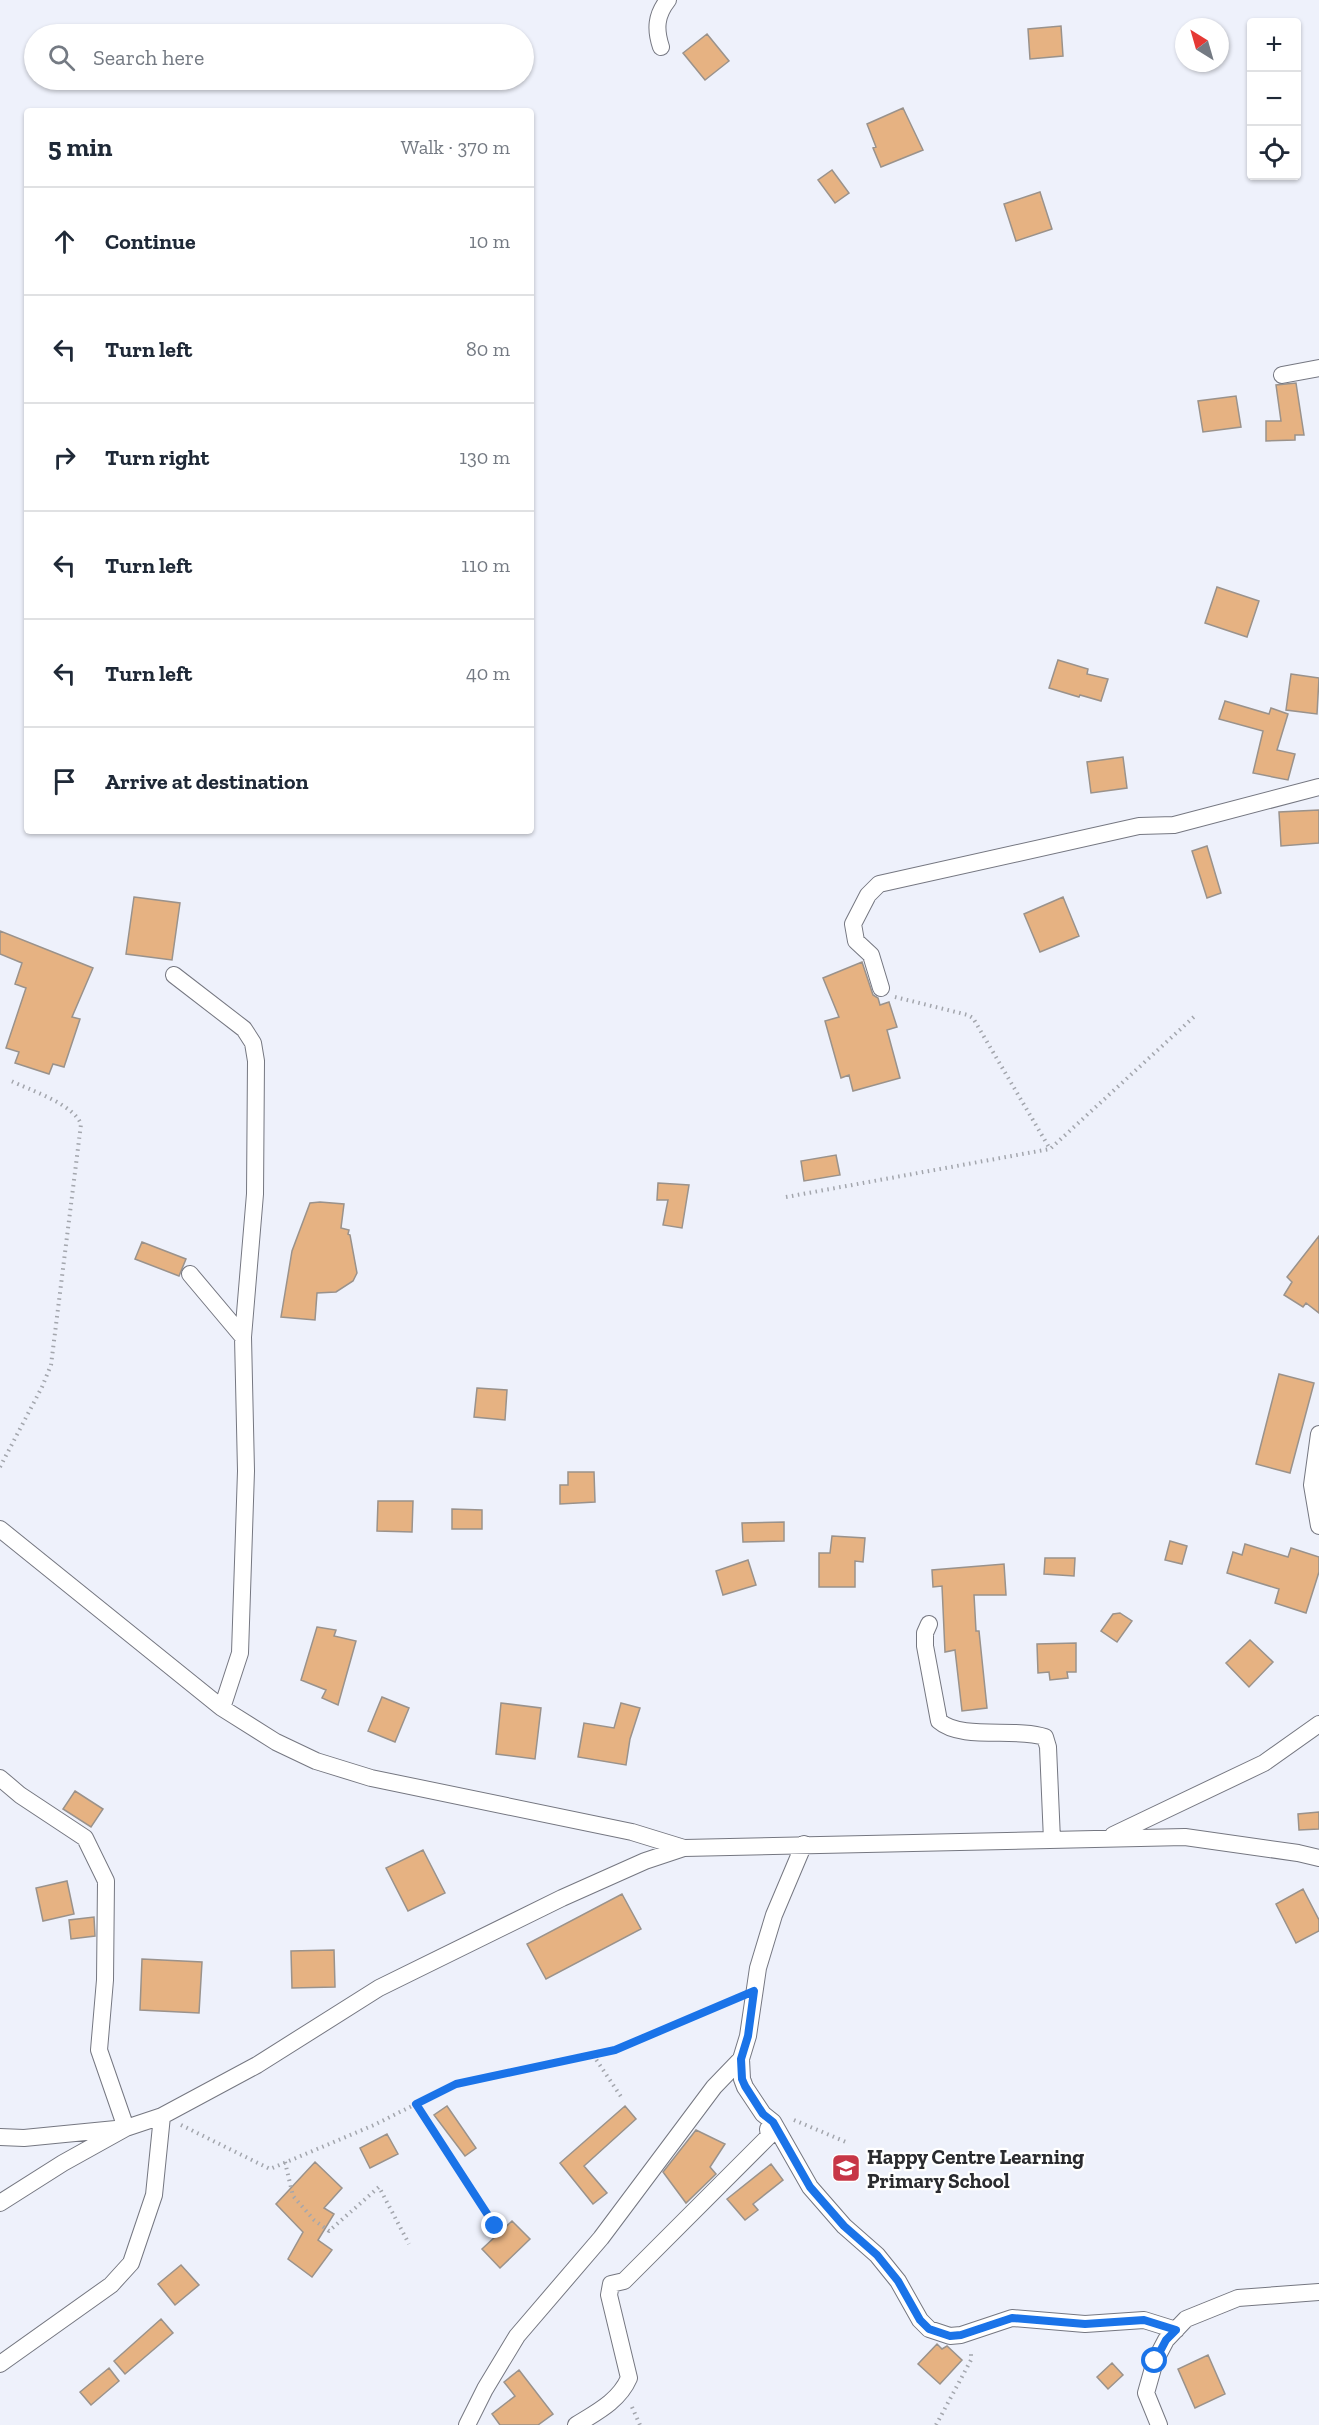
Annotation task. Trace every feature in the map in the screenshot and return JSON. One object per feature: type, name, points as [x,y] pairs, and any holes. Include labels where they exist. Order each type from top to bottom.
[{"type":"street","points":[[661,47],[656,30],[661,9],[668,0]]},
{"type":"street","points":[[1282,375],[1319,368]]},
{"type":"street","points":[[880,988],[871,955],[856,941],[853,924],[868,895],[879,884],[1139,826],[1174,825],[1319,787]]},
{"type":"street","points":[[174,975],[244,1029],[252,1043],[256,1061],[255,1194],[243,1337],[246,1471],[240,1653],[222,1708]]},
{"type":"street","points":[[190,1274],[243,1337]]},
{"type":"street","points":[[1319,1434],[1312,1485],[1319,1526]]},
{"type":"street","points":[[0,1529],[222,1708],[276,1742],[316,1761],[371,1778],[632,1832],[684,1848]]},
{"type":"street","points":[[929,1624],[925,1633],[925,1646],[939,1721],[946,1727],[969,1731],[1034,1733],[1045,1737],[1048,1747],[1052,1840]]},
{"type":"street","points":[[1110,1837],[1264,1762],[1319,1724]]},
{"type":"street","points":[[0,1778],[20,1795],[85,1838],[106,1881],[105,1980],[99,2050],[126,2128]]},
{"type":"street","points":[[0,2203],[63,2163],[126,2128],[162,2116],[257,2065],[379,1988],[562,1898],[645,1861],[684,1848],[1185,1837],[1319,1858]]},
{"type":"street","points":[[804,1844],[774,1915],[758,1968],[748,2036],[741,2059],[742,2079],[745,2086],[763,2114],[780,2120],[810,2187],[844,2226],[877,2255],[898,2281],[920,2320],[929,2329],[950,2336],[973,2332],[1012,2318],[1085,2324],[1144,2320],[1176,2330]]},
{"type":"street","points":[[467,2425],[485,2389],[517,2336],[601,2238],[714,2087],[741,2059]]},
{"type":"street","points":[[0,2364],[111,2285],[131,2263],[154,2195],[162,2116]]},
{"type":"street","points":[[576,2425],[612,2402],[624,2390],[629,2378],[609,2295],[611,2284],[624,2281],[633,2273],[769,2136],[768,2129],[780,2120]]},
{"type":"street","points":[[0,2138],[24,2138],[126,2128]]},
{"type":"street","points":[[1159,2425],[1146,2393],[1155,2361],[1166,2340],[1186,2319],[1238,2298],[1319,2292]]},
{"type":"path","points":[[880,988],[897,999],[974,1018],[1050,1149]]},
{"type":"path","points":[[786,1197],[1050,1149],[1197,1014]]},
{"type":"path","points":[[0,1467],[42,1388],[51,1365],[81,1124],[78,1117],[70,1110],[11,1081]]},
{"type":"path","points":[[162,2116],[270,2169],[374,2125],[456,2084],[615,2050],[754,1991]]},
{"type":"path","points":[[594,2055],[622,2098]]},
{"type":"path","points":[[416,2104],[495,2226]]},
{"type":"path","points":[[780,2120],[846,2142]]},
{"type":"path","points":[[285,2162],[293,2196],[314,2220],[329,2231],[379,2187],[410,2244]]},
{"type":"path","points":[[936,2425],[970,2360],[973,2332]]},
{"type":"building","points":[[1061,26],[1063,56],[1030,59],[1028,29]]},
{"type":"building","points":[[707,34],[729,61],[705,80],[683,53]]},
{"type":"building","points":[[903,108],[923,150],[881,167],[867,124]]},
{"type":"building","points":[[832,170],[849,193],[835,203],[818,180]]},
{"type":"building","points":[[1040,192],[1052,229],[1016,241],[1004,204]]},
{"type":"building","points":[[1296,383],[1304,435],[1295,435],[1295,440],[1266,441],[1266,421],[1281,421],[1276,385]]},
{"type":"building","points":[[1236,396],[1241,427],[1203,432],[1198,401]]},
{"type":"building","points":[[1217,587],[1259,601],[1247,637],[1205,623]]},
{"type":"building","points":[[1058,660],[1088,669],[1087,674],[1108,679],[1101,701],[1049,688]]},
{"type":"building","points":[[1291,674],[1319,678],[1317,714],[1286,710]]},
{"type":"building","points":[[1225,701],[1269,714],[1271,708],[1288,714],[1277,750],[1295,754],[1288,780],[1253,773],[1263,731],[1219,719]]},
{"type":"building","points":[[1123,757],[1127,788],[1091,793],[1087,762]]},
{"type":"building","points":[[1319,810],[1319,843],[1281,846],[1279,812]]},
{"type":"building","points":[[1207,846],[1221,893],[1207,898],[1192,851]]},
{"type":"building","points":[[134,897],[180,903],[172,960],[126,954]]},
{"type":"building","points":[[1063,897],[1079,936],[1040,952],[1024,914]]},
{"type":"building","points":[[0,931],[93,968],[72,1017],[80,1019],[64,1067],[53,1064],[49,1074],[15,1063],[19,1052],[6,1048],[26,988],[15,984],[22,963],[0,954]]},
{"type":"building","points":[[862,962],[873,995],[878,998],[880,1005],[889,1002],[897,1027],[887,1030],[900,1078],[853,1091],[849,1075],[841,1078],[825,1021],[839,1017],[823,978]]},
{"type":"building","points":[[836,1155],[840,1175],[804,1181],[801,1161]]},
{"type":"building","points":[[658,1183],[689,1185],[682,1228],[663,1225],[668,1200],[657,1200]]},
{"type":"building","points":[[310,1203],[344,1204],[341,1228],[349,1230],[357,1273],[353,1281],[336,1292],[317,1293],[315,1320],[281,1317],[292,1251]]},
{"type":"building","points":[[1319,1236],[1319,1313],[1306,1303],[1303,1307],[1284,1295],[1292,1282],[1287,1277]]},
{"type":"building","points":[[142,1242],[186,1259],[179,1276],[135,1259]]},
{"type":"building","points":[[1279,1374],[1314,1383],[1290,1473],[1256,1464]]},
{"type":"building","points":[[477,1388],[507,1390],[505,1420],[474,1417]]},
{"type":"building","points":[[568,1472],[594,1472],[595,1502],[560,1504],[560,1485],[568,1485]]},
{"type":"building","points":[[378,1501],[413,1501],[412,1532],[377,1531]]},
{"type":"building","points":[[452,1509],[482,1510],[482,1529],[452,1529]]},
{"type":"building","points":[[784,1522],[784,1541],[743,1542],[742,1523]]},
{"type":"building","points":[[832,1536],[865,1538],[863,1562],[855,1561],[855,1587],[819,1587],[819,1553],[830,1553]]},
{"type":"building","points":[[1170,1541],[1187,1546],[1182,1564],[1165,1560]]},
{"type":"building","points":[[1245,1544],[1288,1557],[1291,1548],[1319,1557],[1319,1572],[1306,1613],[1275,1603],[1279,1589],[1227,1573],[1233,1552],[1242,1555]]},
{"type":"building","points":[[1045,1558],[1075,1558],[1074,1576],[1044,1574]]},
{"type":"building","points":[[748,1560],[756,1585],[723,1595],[716,1571]]},
{"type":"building","points":[[1004,1564],[1006,1595],[974,1595],[976,1631],[979,1631],[987,1708],[962,1711],[955,1650],[945,1652],[942,1586],[933,1587],[932,1570]]},
{"type":"building","points":[[1120,1613],[1132,1621],[1117,1642],[1101,1631],[1113,1614]]},
{"type":"building","points":[[317,1627],[336,1630],[334,1636],[356,1641],[338,1705],[322,1698],[326,1690],[301,1680]]},
{"type":"building","points":[[1250,1640],[1273,1662],[1249,1687],[1226,1663]]},
{"type":"building","points":[[1076,1643],[1076,1672],[1067,1672],[1068,1678],[1050,1680],[1049,1672],[1038,1673],[1037,1644]]},
{"type":"building","points":[[382,1697],[409,1708],[395,1742],[368,1731]]},
{"type":"building","points":[[501,1703],[541,1708],[535,1759],[496,1754]]},
{"type":"building","points":[[621,1703],[640,1708],[630,1739],[626,1765],[578,1757],[584,1723],[614,1728]]},
{"type":"building","points":[[75,1791],[103,1809],[91,1827],[63,1809]]},
{"type":"building","points":[[1319,1812],[1319,1829],[1299,1830],[1298,1814]]},
{"type":"building","points":[[423,1850],[445,1893],[408,1911],[386,1868]]},
{"type":"building","points":[[67,1881],[74,1914],[43,1921],[36,1888]]},
{"type":"building","points":[[1303,1889],[1319,1920],[1319,1931],[1296,1943],[1276,1904]]},
{"type":"building","points":[[622,1894],[641,1929],[546,1979],[527,1944]]},
{"type":"building","points":[[94,1917],[95,1936],[71,1939],[69,1920]]},
{"type":"building","points":[[334,1950],[335,1987],[292,1988],[291,1951]]},
{"type":"building","points":[[142,1959],[202,1962],[199,2013],[140,2010]]},
{"type":"building","points":[[447,2106],[476,2148],[465,2156],[434,2115]]},
{"type":"building","points":[[625,2106],[636,2119],[584,2166],[607,2193],[593,2204],[560,2163]]},
{"type":"building","points":[[696,2130],[725,2144],[710,2167],[716,2174],[686,2203],[663,2172]]},
{"type":"building","points":[[387,2134],[398,2154],[370,2168],[360,2148]]},
{"type":"building","points":[[315,2162],[342,2188],[324,2208],[334,2214],[318,2240],[332,2250],[312,2277],[288,2259],[303,2232],[276,2204]]},
{"type":"building","points":[[771,2164],[783,2180],[753,2204],[758,2210],[745,2220],[727,2199]]},
{"type":"building","points":[[512,2221],[530,2239],[500,2268],[482,2249]]},
{"type":"building","points":[[181,2265],[199,2285],[175,2305],[158,2284]]},
{"type":"building","points":[[161,2319],[173,2333],[125,2374],[114,2361]]},
{"type":"building","points":[[937,2344],[942,2349],[947,2346],[962,2360],[940,2384],[918,2364]]},
{"type":"building","points":[[1208,2355],[1225,2394],[1195,2408],[1178,2369]]},
{"type":"building","points":[[1112,2363],[1123,2375],[1108,2389],[1097,2377]]},
{"type":"building","points":[[109,2368],[119,2381],[91,2405],[80,2392]]},
{"type":"building","points":[[519,2370],[553,2414],[538,2425],[500,2425],[492,2414],[515,2396],[504,2382]]},
{"type":"place","name":"Happy Centre Learning Primary School","points":[[846,2168]]},
{"type":"route","points":[[495,2226],[416,2104],[456,2084],[615,2050],[754,1991],[748,2036],[741,2059],[742,2079],[745,2086],[763,2114],[773,2122],[810,2187],[844,2226],[877,2255],[898,2281],[920,2320],[929,2329],[950,2336],[973,2332],[1012,2318],[1085,2324],[1144,2320],[1160,2323],[1176,2330],[1166,2340],[1155,2361]]}]
